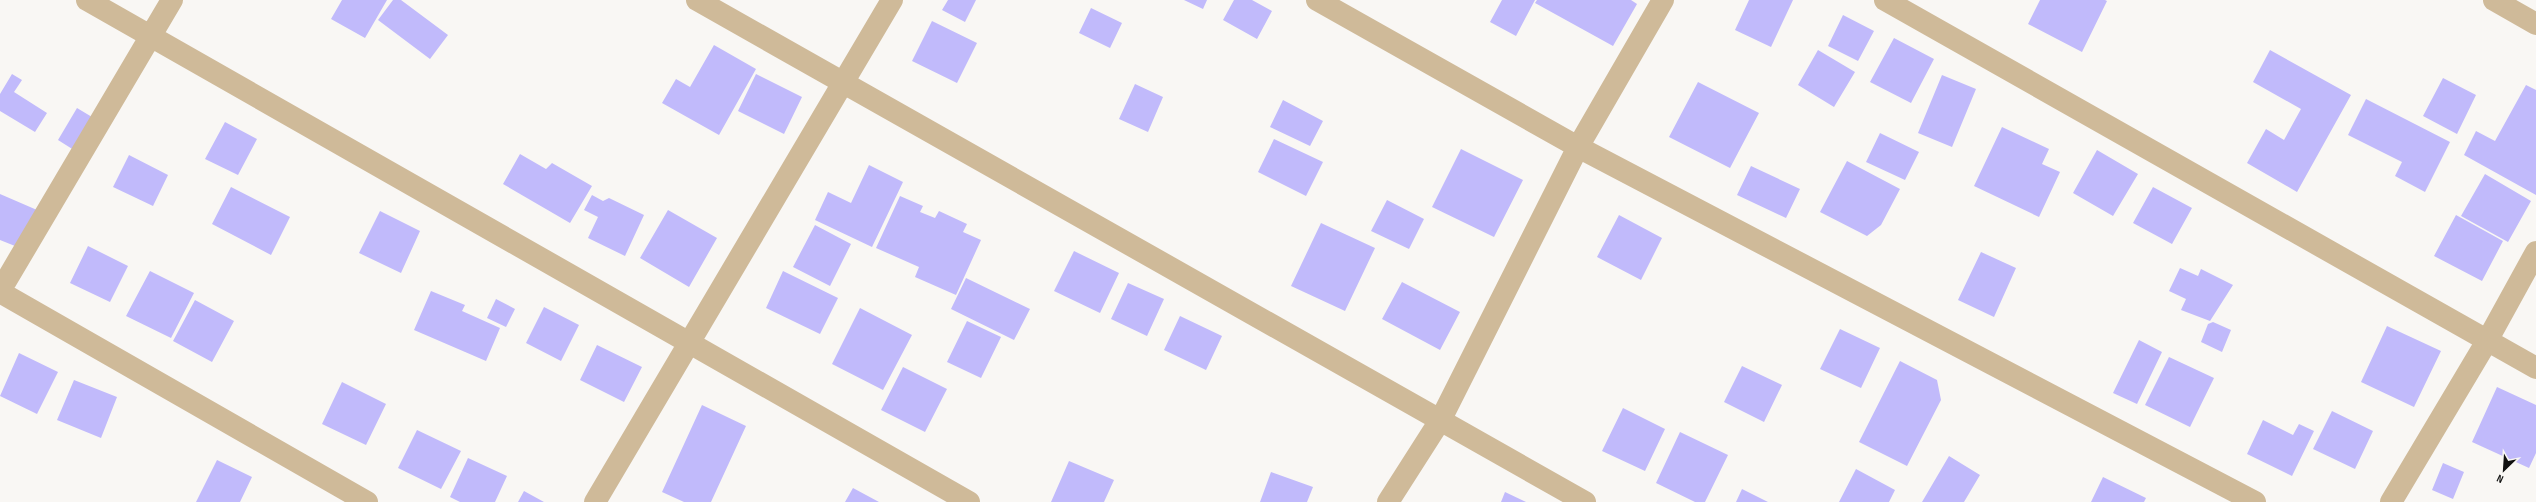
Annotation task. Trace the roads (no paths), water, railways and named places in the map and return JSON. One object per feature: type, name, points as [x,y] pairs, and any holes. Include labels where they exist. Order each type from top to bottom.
[{"type":"street","points":[[87,0],[687,343],[969,502]]},
{"type":"street","points":[[172,0],[0,291],[368,502]]},
{"type":"street","points":[[697,0],[1441,419],[1585,502]]},
{"type":"street","points":[[595,502],[687,343],[892,0]]},
{"type":"street","points":[[1317,0],[1578,147],[2254,502]]},
{"type":"street","points":[[1388,502],[1441,419],[1578,147],[1663,0]]},
{"type":"street","points":[[1885,0],[2487,342],[2536,368]]},
{"type":"street","points":[[2494,0],[2536,24]]},
{"type":"street","points":[[2391,502],[2487,342],[2536,252]]}]
